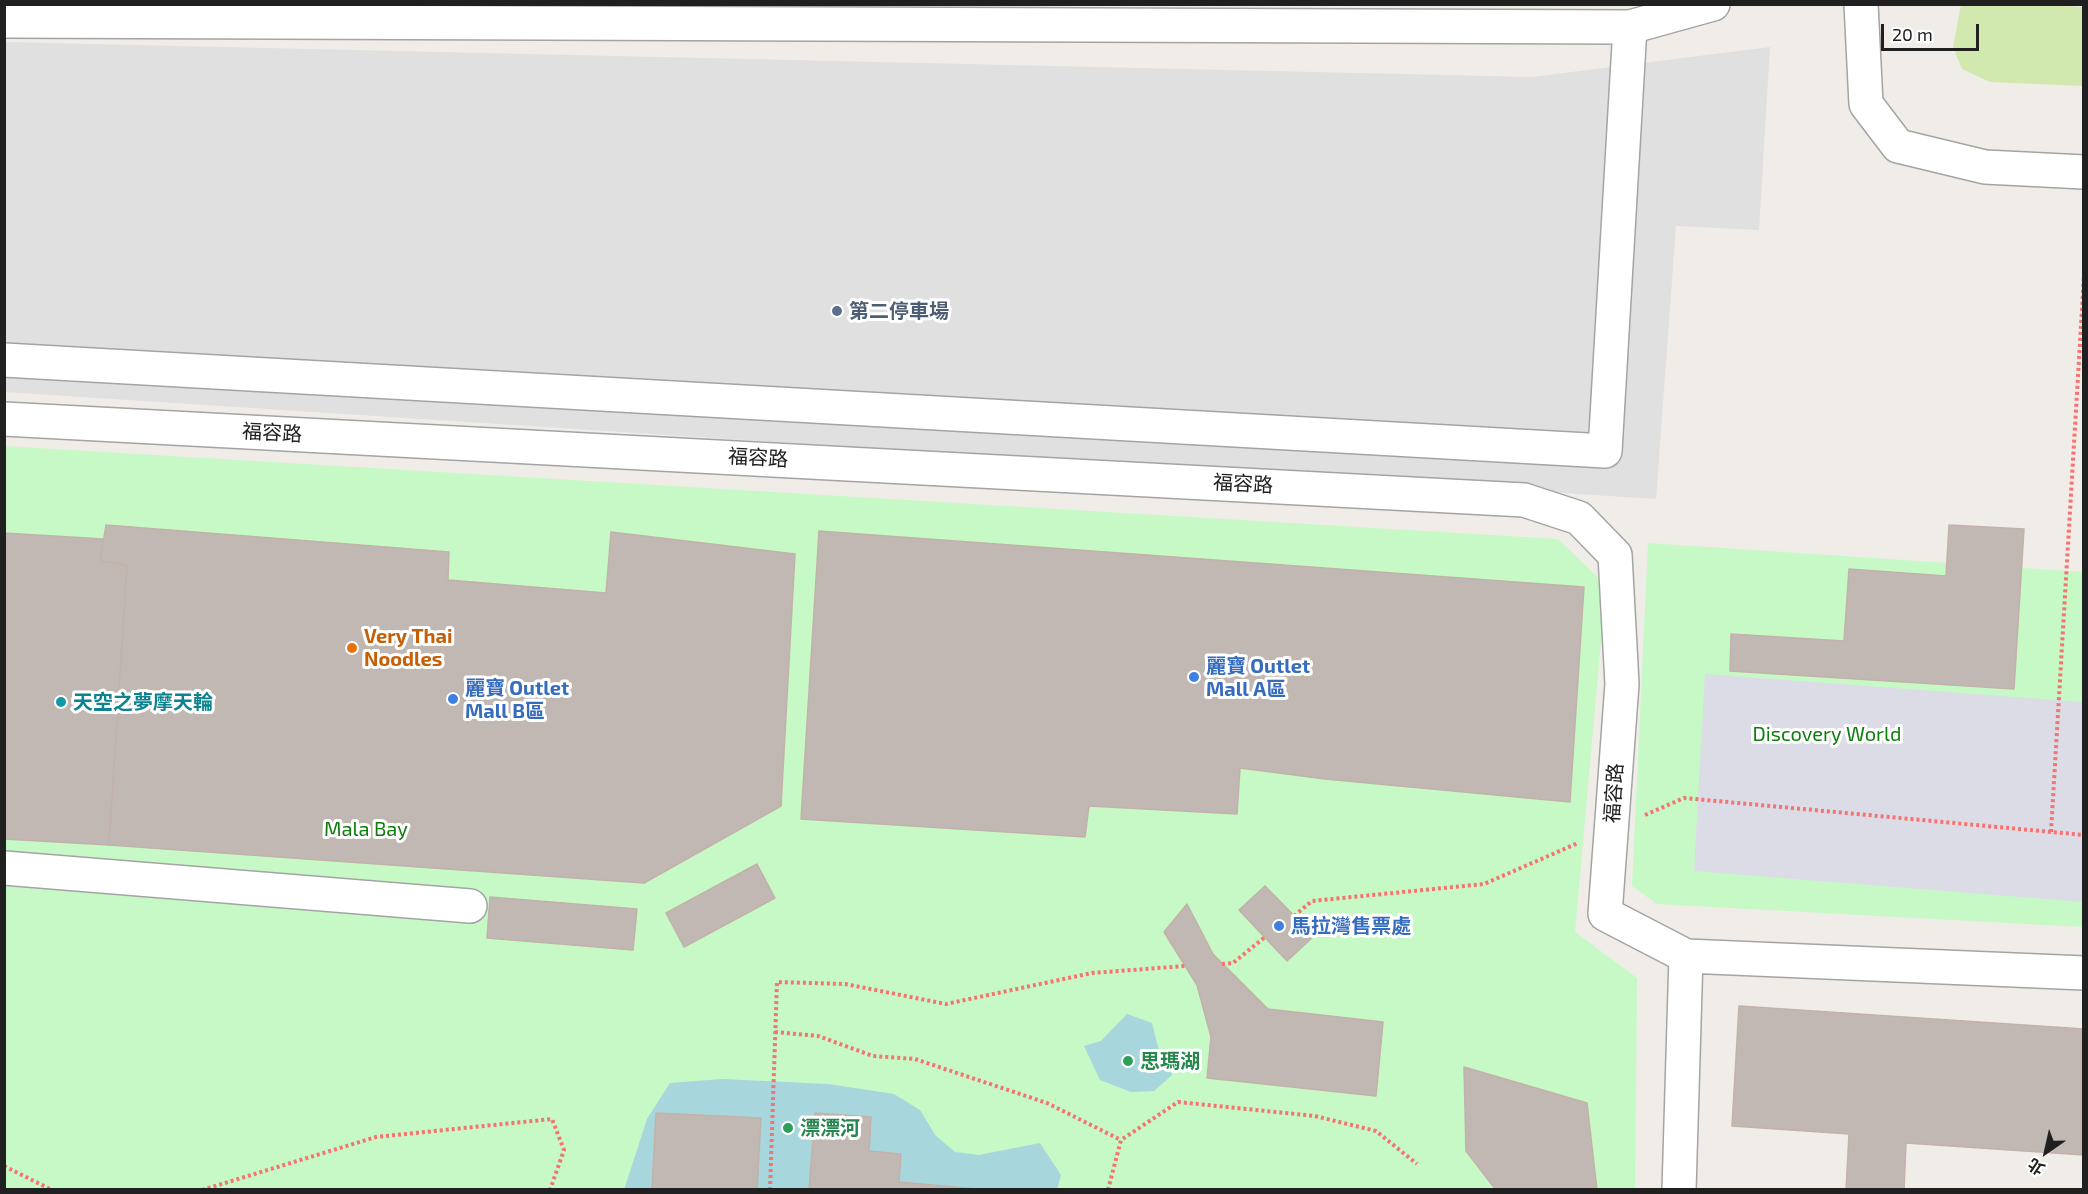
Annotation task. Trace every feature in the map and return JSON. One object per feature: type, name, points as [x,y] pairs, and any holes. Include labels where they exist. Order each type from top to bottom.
[{"type":"street","points":[[4,21],[1630,27],[1713,4]]},
{"type":"street","points":[[1861,4],[1866,104],[1898,146],[1985,167],[2084,172]]},
{"type":"street","points":[[4,360],[1605,451],[1630,27]]},
{"type":"street","name":"福容路","points":[[4,419],[1524,500],[1579,518],[1615,555],[1622,684],[1605,914],[1686,956],[2084,973]]},
{"type":"street","points":[[4,868],[470,906]]},
{"type":"street","points":[[1679,1190],[1686,956]]},
{"type":"path","points":[[2051,832],[2084,275]]},
{"type":"path","points":[[1638,818],[1684,798],[2084,835]]},
{"type":"path","points":[[1294,916],[1312,901],[1484,884],[1584,841]]},
{"type":"path","points":[[1222,964],[1233,963],[1265,938]]},
{"type":"path","points":[[770,1190],[777,982],[844,984],[946,1004],[1092,973],[1185,966]]},
{"type":"path","points":[[775,1032],[819,1036],[873,1056],[915,1059],[1047,1103],[1121,1140]]},
{"type":"path","points":[[1108,1190],[1121,1140],[1178,1102],[1315,1116],[1376,1131],[1418,1164]]},
{"type":"path","points":[[202,1190],[376,1137],[552,1119],[564,1150],[550,1190]]},
{"type":"path","points":[[4,1166],[52,1190]]},
{"type":"green space","points":[[1961,5],[2083,7],[2083,86],[1990,82],[1962,69],[1953,47]]},
{"type":"green space","name":"Mala Bay","points":[[4,446],[1558,539],[1606,585],[1575,932],[1637,978],[1635,1189],[5,1189]]},
{"type":"green space","name":"Discovery World","points":[[1648,543],[2083,572],[2083,927],[1657,904],[1632,886]]},
{"type":"shaded area","name":"第二停車場","points":[[4,42],[1532,77],[1770,47],[1759,230],[1676,226],[1656,499],[5,392]]},
{"type":"shaded area","points":[[1705,674],[2083,702],[2083,902],[1694,871]]},
{"type":"water","name":"思瑪湖","points":[[1127,1014],[1152,1023],[1158,1047],[1172,1075],[1154,1091],[1131,1092],[1100,1080],[1084,1046],[1101,1041]]},
{"type":"water","name":"漂漂河","points":[[722,1079],[828,1084],[894,1094],[920,1110],[936,1136],[955,1152],[979,1155],[1040,1143],[1061,1175],[1057,1190],[624,1190],[647,1119],[670,1083]]},
{"type":"building","name":"麗寶 Outlet Mall B區","points":[[106,525],[449,552],[448,580],[606,593],[611,532],[795,554],[781,806],[644,883],[109,845],[127,565],[100,561]]},
{"type":"building","points":[[1949,525],[2024,529],[2014,689],[1730,671],[1731,634],[1844,641],[1849,569],[1946,576]]},
{"type":"building","name":"麗寶 Outlet Mall A區","points":[[819,531],[1584,587],[1570,802],[1325,779],[1240,768],[1237,814],[1089,806],[1085,837],[801,819]]},
{"type":"building","name":"天空之夢摩天輪","points":[[4,533],[103,539],[100,561],[127,565],[109,845],[4,839]]},
{"type":"building","points":[[757,864],[775,898],[684,947],[666,913]]},
{"type":"building","name":"馬拉灣售票處","points":[[1265,886],[1314,936],[1287,961],[1239,910]]},
{"type":"building","points":[[490,897],[637,909],[633,950],[487,938]]},
{"type":"building","points":[[1187,904],[1213,954],[1268,1009],[1383,1022],[1376,1096],[1207,1078],[1211,1037],[1197,985],[1164,932]]},
{"type":"building","points":[[1739,1006],[2084,1029],[2084,1155],[1906,1143],[1904,1190],[1846,1190],[1849,1134],[1732,1126]]},
{"type":"building","points":[[1464,1067],[1587,1103],[1597,1190],[1496,1190],[1466,1151]]},
{"type":"building","points":[[656,1113],[761,1118],[757,1190],[652,1190]]},
{"type":"building","points":[[815,1113],[871,1117],[869,1151],[901,1154],[899,1182],[987,1190],[809,1190]]},
{"type":"place","name":"第二停車場","points":[[837,311]]},
{"type":"place","name":"Very Thai Noodles","points":[[352,648]]},
{"type":"place","name":"麗寶 Outlet Mall A區","points":[[1194,677]]},
{"type":"place","name":"麗寶 Outlet Mall B區","points":[[453,699]]},
{"type":"place","name":"天空之夢摩天輪","points":[[61,702]]},
{"type":"place","name":"馬拉灣售票處","points":[[1279,926]]},
{"type":"place","name":"思瑪湖","points":[[1128,1061]]},
{"type":"place","name":"漂漂河","points":[[788,1128]]}]
